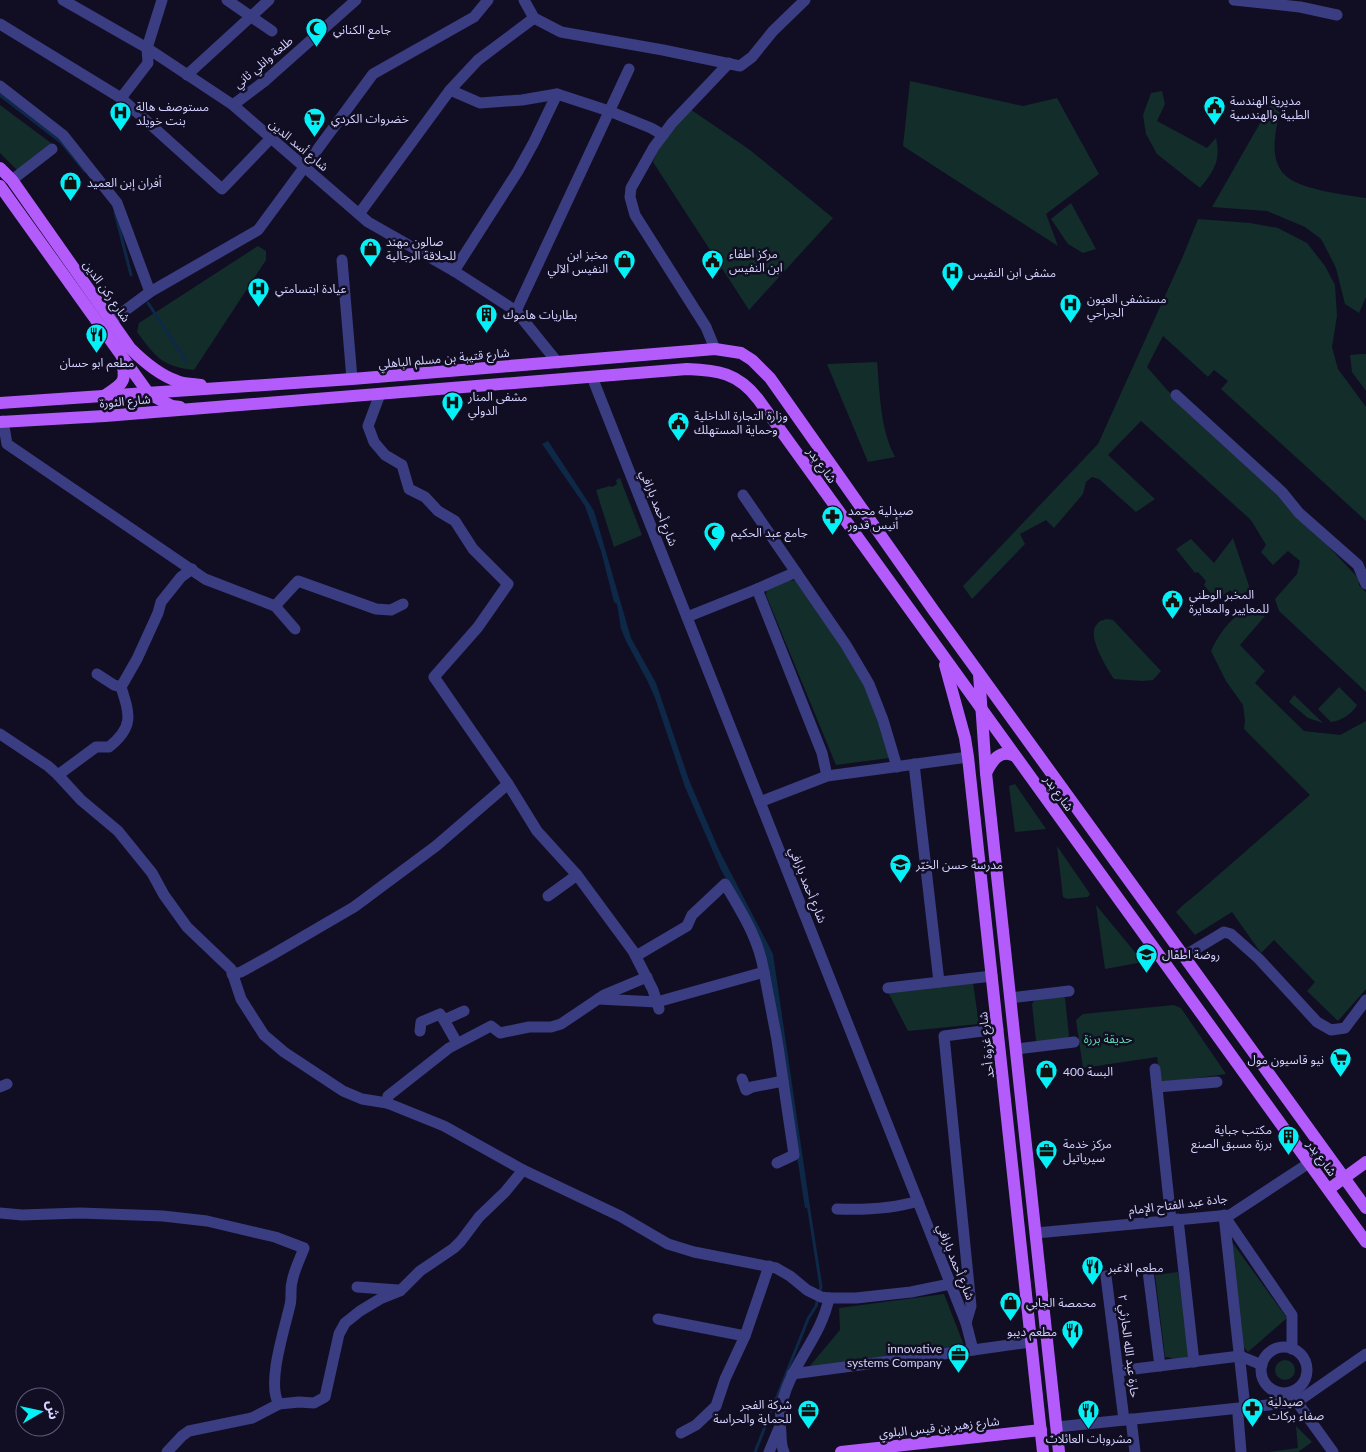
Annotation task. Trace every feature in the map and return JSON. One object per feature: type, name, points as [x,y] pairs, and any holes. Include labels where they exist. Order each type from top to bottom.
[{"type":"main road","name":"شارع ركن الدين","points":[[0,168],[12,180],[111,321],[126,353]]},
{"type":"main road","name":"شارع ركن الدين","points":[[0,186],[126,353],[144,362],[154,370],[178,381],[221,388]]},
{"type":"main road","name":"شارع قتيبة بن مسلم الباهلي","points":[[144,391],[352,380],[690,350],[716,349],[741,353]]},
{"type":"main road","points":[[0,403],[104,396],[123,382],[126,353],[138,360],[141,371],[144,391],[132,405],[119,408],[54,413],[46,419],[2,421]]},
{"type":"main road","points":[[144,391],[172,406],[206,408],[687,369],[720,371],[729,356],[741,353]]},
{"type":"main road","name":"شارع بدر","points":[[741,353],[752,360],[770,378],[979,673],[1366,1208]]},
{"type":"main road","name":"شارع بدر","points":[[720,371],[736,379],[752,392],[1366,1242]]},
{"type":"main road","points":[[752,392],[763,388],[770,378]]},
{"type":"main road","name":"شارع الثورة","points":[[104,396],[144,391]]},
{"type":"main road","name":"شارع الثورة","points":[[46,419],[206,408]]},
{"type":"main road","name":"شارع غزوة أحد","points":[[932,641],[945,665],[966,738],[1043,1452]]},
{"type":"main road","points":[[979,673],[986,773],[1059,1452]]},
{"type":"main road","points":[[966,738],[970,720],[981,709],[1001,703]]},
{"type":"main road","points":[[986,773],[998,755],[1010,753],[1015,756]]},
{"type":"main road","points":[[1329,1189],[1366,1162]]},
{"type":"main road","name":"شارع زهير بن قيس البلوي","points":[[841,1452],[889,1450],[1041,1430]]},
{"type":"street","name":"شارع أسد الدين","points":[[64,0],[146,48],[233,105],[368,222],[454,271],[516,311],[558,363]]},
{"type":"street","points":[[121,98],[148,63],[146,48],[162,0]]},
{"type":"street","points":[[227,0],[272,31]]},
{"type":"street","points":[[187,74],[269,0]]},
{"type":"street","name":"طلعة وانلي ثاني","points":[[233,105],[266,80],[356,0]]},
{"type":"street","points":[[111,321],[146,295],[258,230],[373,74],[474,17],[488,0]]},
{"type":"street","points":[[524,0],[534,18],[561,32],[740,66],[752,57],[773,31],[805,0]]},
{"type":"street","points":[[1234,0],[1300,7],[1337,14]]},
{"type":"street","points":[[359,214],[450,90],[478,60],[534,18]]},
{"type":"street","points":[[0,24],[121,98],[222,189],[270,139]]},
{"type":"street","points":[[716,349],[706,326],[635,215],[630,197],[631,188],[635,180],[663,135],[729,63]]},
{"type":"street","points":[[516,311],[629,69]]},
{"type":"street","points":[[0,86],[117,202],[146,295]]},
{"type":"street","points":[[450,90],[480,103],[522,100],[557,94],[609,111],[651,128],[663,135]]},
{"type":"street","points":[[454,271],[518,171],[557,94]]},
{"type":"street","points":[[12,180],[57,142]]},
{"type":"street","points":[[342,260],[352,380]]},
{"type":"street","name":"شارع أحمد بارافي","points":[[592,377],[966,1323],[973,1350]]},
{"type":"street","points":[[380,394],[368,426],[374,442],[385,455],[402,465],[409,489],[425,497],[438,511],[455,521],[473,549],[508,584],[478,627],[434,677],[508,784],[537,831],[577,875],[636,956],[647,977],[658,1006]]},
{"type":"street","points":[[1176,395],[1282,492],[1299,513],[1358,565],[1366,584]]},
{"type":"street","points":[[2,421],[7,444],[205,579],[275,606],[294,629]]},
{"type":"street","points":[[743,495],[846,645],[869,684],[883,720],[897,767]]},
{"type":"street","points":[[58,775],[96,747],[109,747],[125,732],[129,715],[121,687],[137,659],[158,613],[161,602],[181,577],[192,569]]},
{"type":"street","points":[[687,617],[757,590],[796,572]]},
{"type":"street","points":[[275,606],[298,581],[376,609],[391,610],[403,604]]},
{"type":"street","points":[[757,590],[822,753],[827,776]]},
{"type":"street","points":[[97,674],[114,685],[121,687]]},
{"type":"street","points":[[0,734],[41,761],[58,775],[81,800],[118,831],[152,873],[164,895],[187,927],[231,969],[240,998],[264,1035],[284,1052],[343,1091],[362,1099],[387,1104],[444,1126],[523,1170],[620,1216],[668,1244],[694,1252],[776,1268],[790,1276],[807,1290],[824,1298],[856,1298],[911,1292],[950,1284]]},
{"type":"street","points":[[760,802],[827,776],[968,757]]},
{"type":"street","points":[[914,764],[939,982]]},
{"type":"street","points":[[232,974],[241,972],[354,907],[436,846],[508,784]]},
{"type":"street","points":[[548,896],[577,875]]},
{"type":"street","points":[[636,956],[687,926],[692,914],[725,884],[751,928],[761,954],[794,1155],[777,1163]]},
{"type":"street","points":[[1184,956],[1224,932],[1231,934],[1259,959],[1317,1022],[1331,1030],[1345,1028],[1366,1000]]},
{"type":"street","points":[[598,999],[658,1006],[764,972]]},
{"type":"street","points":[[888,988],[992,976]]},
{"type":"street","points":[[387,1104],[388,1096],[457,1043],[491,1026],[500,1033],[529,1027],[551,1027],[560,1024],[598,999],[647,977]]},
{"type":"street","points":[[1010,998],[1068,991]]},
{"type":"street","points":[[444,1020],[464,1011]]},
{"type":"street","points":[[420,1031],[421,1022],[440,1014],[457,1043]]},
{"type":"street","points":[[966,1323],[971,1306],[944,1036],[998,1030]]},
{"type":"street","points":[[1016,1049],[1074,1042]]},
{"type":"street","points":[[1155,1069],[1194,1362]]},
{"type":"street","points":[[742,1079],[746,1090],[783,1081]]},
{"type":"street","points":[[1157,1087],[1218,1082]]},
{"type":"street","name":"جادة عبد الفتاح الإمام","points":[[1036,1233],[1230,1214],[1309,1163]]},
{"type":"street","points":[[168,1452],[189,1431],[252,1418],[279,1404],[314,1403],[325,1397],[339,1334],[345,1323],[367,1307],[400,1291],[420,1271],[454,1248],[479,1217],[523,1170]]},
{"type":"street","points":[[837,1209],[887,1207],[918,1201]]},
{"type":"street","points":[[0,1213],[22,1215],[109,1213],[207,1221],[275,1237],[304,1248],[292,1282],[291,1302],[280,1342],[276,1366],[274,1393],[279,1404]]},
{"type":"street","points":[[1224,1215],[1292,1315],[1292,1349]]},
{"type":"street","points":[[1224,1215],[1240,1356],[1241,1452]]},
{"type":"street","points":[[682,1433],[696,1425],[716,1406],[725,1379],[745,1336],[769,1266]]},
{"type":"street","points":[[1148,1270],[1160,1366]]},
{"type":"street","name":"حارة عبد الله الحارثي ٢","points":[[1106,1276],[1118,1371],[1135,1452]]},
{"type":"street","points":[[357,1287],[400,1291]]},
{"type":"street","points":[[784,1452],[780,1426],[781,1400],[792,1374],[817,1332],[826,1312],[824,1298]]},
{"type":"street","points":[[658,1318],[745,1336]]},
{"type":"street","points":[[792,1374],[1031,1342]]},
{"type":"street","points":[[1295,1396],[1307,1374],[1304,1358],[1292,1349],[1277,1349],[1270,1352],[1262,1365],[1262,1372],[1267,1385],[1279,1393],[1295,1396],[1333,1452]]},
{"type":"street","points":[[1057,1427],[1241,1411],[1295,1396],[1366,1354]]},
{"type":"street","points":[[1118,1371],[1240,1356],[1262,1365]]},
{"type":"street","points":[[768,1452],[780,1426]]},
{"type":"green space","points":[[910,81],[1023,106],[1057,98],[1099,174],[1046,214],[1058,246],[903,146]]},
{"type":"green space","points":[[1162,91],[1165,104],[1157,121],[1207,148],[1216,138],[1217,159],[1213,171],[1200,188],[1157,154],[1146,134],[1143,115],[1151,93]]},
{"type":"green space","points":[[1271,104],[1280,113],[1276,128],[1275,154],[1280,169],[1285,175],[1312,188],[1366,198],[1366,297],[1359,313],[1345,304],[1336,268],[1321,239],[1305,227],[1267,211],[1212,207]]},
{"type":"green space","points":[[0,105],[51,143],[17,170],[0,153]]},
{"type":"green space","points":[[690,109],[750,150],[833,218],[749,310],[653,162],[663,138]]},
{"type":"green space","points":[[1071,203],[1096,249],[1083,253],[1068,244],[1051,219]]},
{"type":"green space","points":[[1198,219],[1250,223],[1278,228],[1307,243],[1325,266],[1335,285],[1337,316],[1332,347],[1338,369],[1366,407],[1366,521],[1221,389],[1228,381],[1214,370],[1208,377],[1163,336],[1147,367],[1168,391],[1274,488],[1359,579],[1359,585],[1366,592],[1366,692],[1279,611],[1275,599],[1297,574],[1300,561],[1288,551],[1273,565],[1261,552],[1266,545],[1251,520],[1141,421],[1108,455],[1155,499],[1136,512],[1099,479],[1092,477],[1086,482],[1083,494],[1054,528],[1046,520],[1020,534],[1025,544],[972,599],[963,586],[1098,444]]},
{"type":"green space","points":[[258,246],[266,251],[266,260],[194,370],[174,366],[160,359],[137,332],[139,323]]},
{"type":"green space","points":[[1366,354],[1366,391],[1352,372],[1350,355]]},
{"type":"green space","points":[[877,362],[886,434],[895,457],[868,462],[827,364]]},
{"type":"green space","points":[[620,478],[642,535],[614,547],[596,490],[612,487],[617,484],[616,480]]},
{"type":"green space","points":[[1233,538],[1250,589],[1238,598],[1230,590],[1217,601],[1204,585],[1206,581],[1198,572],[1195,573],[1176,549],[1191,539],[1214,563]]},
{"type":"green space","points":[[798,580],[861,678],[876,712],[889,758],[836,765],[766,595],[767,588],[783,581]]},
{"type":"green space","points":[[1255,607],[1265,616],[1240,645],[1265,671],[1255,683],[1304,731],[1340,735],[1366,721],[1366,989],[1338,1021],[1307,991],[1315,982],[1274,940],[1261,953],[1232,912],[1195,935],[1176,912],[1310,795],[1244,729],[1243,705],[1226,681],[1211,651],[1234,618]]},
{"type":"green space","points":[[1113,620],[1161,671],[1153,680],[1114,679],[1094,639],[1095,626],[1100,621]]},
{"type":"green space","points":[[1339,687],[1357,705],[1346,716],[1331,722],[1318,709]]},
{"type":"green space","points":[[1294,695],[1323,723],[1308,718],[1289,702]]},
{"type":"green space","points":[[1015,784],[1046,829],[1015,832],[1009,786]]},
{"type":"green space","points":[[1057,846],[1090,894],[1088,897],[1067,899],[1063,897]]},
{"type":"green space","points":[[1096,905],[1143,962],[1105,969]]},
{"type":"green space","points":[[973,983],[979,1024],[908,1031],[888,992]]},
{"type":"green space","points":[[1061,996],[1065,998],[1069,1036],[1064,1040],[1036,1041],[1032,1004],[1036,998]]},
{"type":"green space","name":"حديقة برزة","points":[[1174,1005],[1181,1008],[1226,1074],[1161,1083],[1157,1057],[1083,1068],[1076,1020],[1083,1014]]},
{"type":"green space","points":[[1229,1238],[1287,1318],[1248,1352],[1243,1346]]},
{"type":"green space","points":[[1178,1272],[1189,1356],[1182,1360],[1165,1357],[1155,1275]]},
{"type":"green space","points":[[944,1294],[965,1348],[809,1367],[840,1330],[839,1308]]},
{"type":"green space","points":[[1285,1360],[1292,1363],[1295,1370],[1292,1377],[1285,1380],[1278,1377],[1275,1370],[1278,1363]]},
{"type":"green space","points":[[1296,1426],[1312,1442],[1298,1452],[1269,1452],[1298,1448]]},
{"type":"water","points":[[548,441],[594,511],[631,638],[656,683],[689,780],[719,850],[773,954],[810,1207],[805,1208],[766,955],[754,929],[721,870],[685,787],[655,698],[621,629],[617,604],[614,602],[601,551],[585,506],[542,444]]},
{"type":"waterway","points":[[0,95],[61,142],[85,171]]},
{"type":"waterway","points":[[115,212],[131,275]]},
{"type":"waterway","points":[[148,303],[186,361]]},
{"type":"waterway","points":[[755,1452],[808,1319],[816,1306],[821,1287],[808,1204]]},
{"type":"place","name":"جامع الكناني","points":[[317,48]]},
{"type":"place","name":"مديرية الهندسة الطبية والهندسية","points":[[1214,126]]},
{"type":"place","name":"مستوصف هالة بنت خويلد","points":[[120,132]]},
{"type":"place","name":"خضروات الكردي","points":[[315,137]]},
{"type":"place","name":"أفران إبن العميد","points":[[71,201]]},
{"type":"place","name":"صالون مهند للحلاقة الرجالية","points":[[370,267]]},
{"type":"place","name":"مركز اطفاء ابن النفيس","points":[[713,279]]},
{"type":"place","name":"مخبز ابن النفيس الآلي","points":[[624,280]]},
{"type":"place","name":"مشفى ابن النفيس","points":[[952,291]]},
{"type":"place","name":"عيادة ابتسامتي","points":[[259,307]]},
{"type":"place","name":"مستشفى العيون الجراحي","points":[[1071,324]]},
{"type":"place","name":"بطاريات هاموك","points":[[487,333]]},
{"type":"place","name":"مطعم ابو حسان","points":[[97,354]]},
{"type":"place","name":"مشفى المنار الدولي","points":[[452,422]]},
{"type":"place","name":"وزارة التجارة الداخلية وحماية المستهلك","points":[[678,441]]},
{"type":"place","name":"صيدلية محمد أنيس قدور","points":[[832,536]]},
{"type":"place","name":"جامع عبد الحكيم","points":[[715,551]]},
{"type":"place","name":"المخبر الوطني للمعايير والمعايرة","points":[[1173,620]]},
{"type":"place","name":"مدرسة حسن الخيّر","points":[[900,883]]},
{"type":"place","name":"روضة اطفال","points":[[1146,973]]},
{"type":"place","name":"نيو قاسيون مول","points":[[1340,1078]]},
{"type":"place","name":"البسة 400","points":[[1047,1090]]},
{"type":"place","name":"مكتب جباية برزة مسبق الصنع","points":[[1288,1155]]},
{"type":"place","name":"مركز خدمة سيرياتيل","points":[[1047,1169]]},
{"type":"place","name":"مطعم الاغبر","points":[[1092,1286]]},
{"type":"place","name":"محمصة الجابي","points":[[1010,1321]]},
{"type":"place","name":"مطعم ديبو","points":[[1073,1350]]},
{"type":"place","name":"innovative systems Company","points":[[958,1374]]},
{"type":"place","name":"صيدلية صفاء بركات","points":[[1252,1427]]},
{"type":"place","name":"شركة الفجر للحماية والحراسة","points":[[808,1430]]},
{"type":"place","name":"مشروبات العائلات","points":[[1089,1430]]}]
